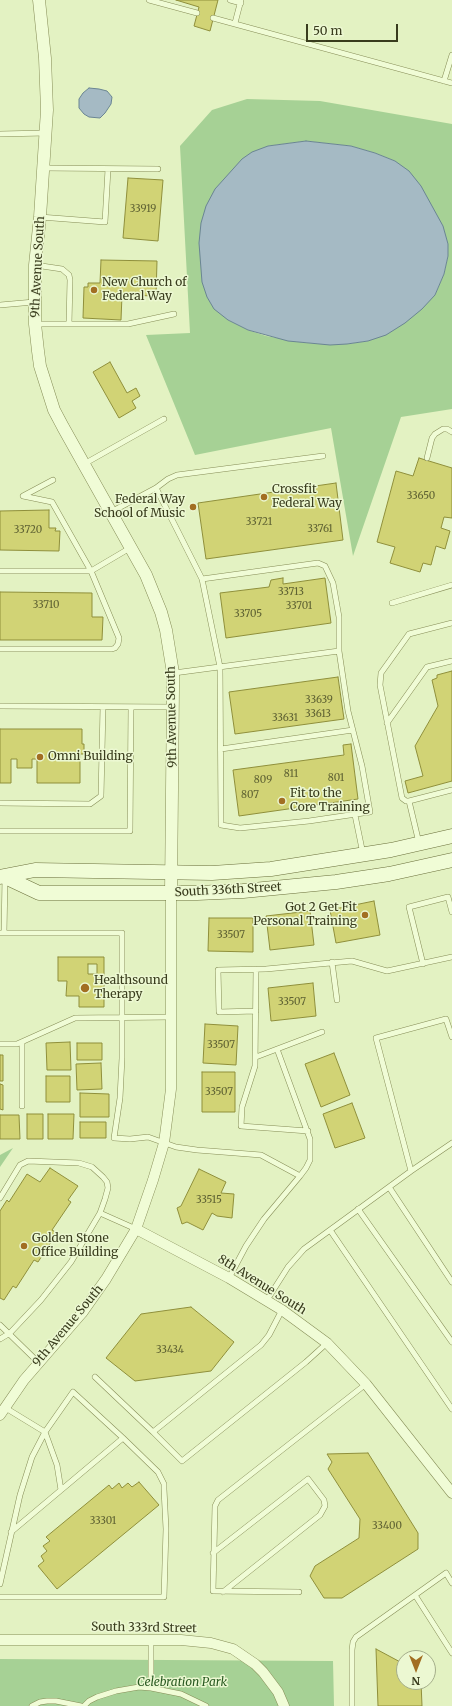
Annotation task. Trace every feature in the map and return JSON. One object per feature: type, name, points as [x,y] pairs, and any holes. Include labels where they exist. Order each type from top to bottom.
[{"type":"main road","name":"South 336th Street","points":[[3,877],[35,870],[212,873],[272,869],[363,855],[452,836]]},
{"type":"main road","name":"South 336th Street","points":[[3,877],[39,893],[243,892],[336,882],[389,874],[452,860]]},
{"type":"street","name":"9th Avenue South","points":[[2,1411],[38,1362],[82,1313],[122,1254],[136,1229],[164,1143],[171,1089],[173,673],[166,630],[161,612],[146,575],[62,427],[49,396],[40,366],[34,302],[35,265],[40,217],[47,85],[39,0]]},
{"type":"street","name":"8th Avenue South","points":[[136,1229],[229,1278],[267,1300],[327,1343],[366,1384],[452,1493]]},
{"type":"street","name":"South 333rd Street","points":[[0,1640],[151,1640],[198,1641],[216,1644],[233,1650],[255,1664],[278,1692],[284,1706]]},
{"type":"lane","points":[[150,0],[197,13]]},
{"type":"lane","points":[[230,0],[241,2],[235,24]]},
{"type":"lane","points":[[213,18],[452,83]]},
{"type":"lane","points":[[444,81],[452,54]]},
{"type":"lane","points":[[0,134],[45,133]]},
{"type":"lane","points":[[43,168],[158,169]]},
{"type":"lane","points":[[40,217],[105,222],[108,169]]},
{"type":"lane","points":[[35,265],[57,267],[69,275],[70,324]]},
{"type":"lane","points":[[0,305],[34,302]]},
{"type":"lane","points":[[35,324],[128,324],[174,314]]},
{"type":"lane","points":[[83,464],[164,419]]},
{"type":"lane","points":[[427,458],[432,438],[435,434],[443,429],[447,429],[452,432]]},
{"type":"lane","points":[[110,512],[156,488],[168,479],[177,475],[323,456]]},
{"type":"lane","points":[[0,649],[115,648],[118,644],[117,633],[91,571],[52,502],[23,496],[53,480]]},
{"type":"lane","points":[[156,488],[202,579],[220,667],[221,825],[232,828],[240,828],[309,821],[370,812],[339,651],[339,617],[333,583],[322,563],[202,579]]},
{"type":"lane","points":[[0,571],[91,571],[130,548]]},
{"type":"lane","points":[[392,603],[452,585]]},
{"type":"lane","points":[[452,623],[409,634],[381,673],[381,691],[402,798],[409,801],[452,790]]},
{"type":"lane","points":[[173,673],[339,651]]},
{"type":"lane","points":[[387,723],[427,667],[452,661]]},
{"type":"lane","points":[[0,706],[174,708]]},
{"type":"lane","points":[[0,803],[90,804],[101,796],[103,707]]},
{"type":"lane","points":[[0,832],[130,831],[131,707]]},
{"type":"lane","points":[[221,749],[353,730]]},
{"type":"lane","points":[[409,801],[419,844]]},
{"type":"lane","points":[[355,815],[363,855]]},
{"type":"lane","points":[[3,877],[2,933],[122,933],[121,1079],[114,1138],[130,1139],[148,1137],[164,1143],[197,1150],[261,1155],[300,1176]]},
{"type":"lane","points":[[423,964],[409,907],[448,897],[452,912]]},
{"type":"lane","points":[[256,1011],[219,1012],[218,970],[256,969],[357,961],[387,971],[452,957]]},
{"type":"lane","points":[[332,962],[337,1000]]},
{"type":"lane","points":[[256,969],[256,1057],[254,1071],[242,1108],[240,1126],[308,1131]]},
{"type":"lane","points":[[0,1044],[18,1044],[75,1018],[172,1017]]},
{"type":"lane","points":[[411,1171],[376,1038],[446,1019],[452,1037]]},
{"type":"lane","points":[[256,1057],[322,1032]]},
{"type":"lane","points":[[22,1042],[22,1106]]},
{"type":"lane","points":[[229,1278],[246,1246],[264,1219],[300,1176],[310,1160],[308,1131],[277,1049]]},
{"type":"lane","points":[[267,1300],[288,1267],[304,1250],[388,1187],[452,1143]]},
{"type":"lane","points":[[0,1198],[20,1165],[28,1161],[72,1162],[92,1167],[104,1176],[108,1188],[100,1213],[71,1262],[41,1300],[10,1333],[0,1339]]},
{"type":"lane","points":[[388,1187],[452,1282]]},
{"type":"lane","points":[[358,1209],[452,1342]]},
{"type":"lane","points":[[100,1213],[136,1229]]},
{"type":"lane","points":[[330,1230],[452,1409]]},
{"type":"lane","points":[[153,1432],[261,1344],[269,1335],[282,1310]]},
{"type":"lane","points":[[0,1325],[10,1333],[38,1362]]},
{"type":"lane","points":[[95,1376],[182,1461],[306,1362],[327,1343]]},
{"type":"lane","points":[[299,1592],[213,1592],[214,1512],[218,1500],[366,1384]]},
{"type":"lane","points":[[0,1584],[11,1532],[27,1471],[45,1432],[73,1392],[158,1472],[164,1484],[166,1529],[164,1597],[0,1597]]},
{"type":"lane","points":[[2,1411],[45,1432],[57,1465],[61,1490]]},
{"type":"lane","points":[[11,1532],[123,1438]]},
{"type":"lane","points":[[213,1553],[308,1479],[324,1500],[325,1506],[320,1515],[223,1592]]},
{"type":"lane","points":[[352,1706],[353,1642],[356,1637],[446,1573],[452,1583]]},
{"type":"lane","points":[[415,1595],[452,1653]]},
{"type":"lane","points":[[151,1640],[151,1688]]},
{"type":"lane","points":[[84,1706],[89,1701],[97,1697],[116,1691],[139,1687],[181,1694],[206,1706]]},
{"type":"lane","points":[[32,1706],[40,1702],[48,1701],[65,1702],[81,1706]]},
{"type":"green space","points":[[247,99],[320,101],[452,124],[452,409],[401,417],[353,556],[331,428],[195,455],[146,335],[190,333],[180,146],[212,110]],"holes":[[[306,141],[351,146],[395,161],[448,244],[448,256],[444,274],[435,295],[368,341],[347,344],[307,343],[266,336],[248,330],[228,320],[268,146]]]},
{"type":"green space","points":[[13,1148],[0,1167],[0,1155]]},
{"type":"green space","name":"Celebration Park","points":[[0,1659],[333,1661],[334,1706],[0,1706]]},
{"type":"water","points":[[89,88],[107,91],[112,97],[111,104],[100,118],[89,117],[79,108],[79,99]]},
{"type":"water","points":[[306,141],[351,146],[395,161],[409,171],[421,186],[443,226],[448,244],[448,256],[444,274],[435,295],[422,309],[405,323],[386,335],[368,341],[347,344],[330,345],[288,341],[248,330],[228,320],[214,309],[207,297],[202,282],[199,243],[201,223],[206,206],[215,189],[242,159],[252,152],[268,146]]},
{"type":"building","points":[[176,0],[218,0],[210,31],[194,26],[199,7]]},
{"type":"building","points":[[128,178],[163,180],[158,241],[123,238]]},
{"type":"building","points":[[101,260],[157,261],[156,296],[122,295],[121,320],[83,318],[84,287],[88,287],[88,283],[100,283]]},
{"type":"building","points":[[110,362],[127,393],[136,388],[140,396],[132,401],[136,408],[119,418],[93,372]]},
{"type":"building","points":[[419,458],[452,468],[452,518],[444,517],[441,528],[450,531],[445,549],[436,546],[431,565],[423,563],[420,572],[390,563],[395,547],[377,542],[396,471],[413,476]]},
{"type":"building","points":[[336,483],[343,540],[206,559],[198,503]]},
{"type":"building","points":[[49,510],[49,528],[56,528],[55,531],[60,531],[59,551],[0,550],[0,511]]},
{"type":"building","points":[[283,578],[283,584],[325,578],[331,623],[226,638],[220,593],[269,587],[271,580]]},
{"type":"building","points":[[0,592],[92,593],[92,617],[103,617],[102,640],[0,640]]},
{"type":"building","points":[[452,671],[452,781],[408,793],[405,781],[423,776],[415,746],[438,706],[432,680],[437,678],[437,675]]},
{"type":"building","points":[[338,677],[344,719],[235,734],[229,692]]},
{"type":"building","name":"Omni Building","points":[[0,729],[82,729],[84,754],[80,754],[80,783],[37,783],[37,759],[32,759],[32,768],[17,768],[17,759],[11,759],[11,783],[0,783]]},
{"type":"building","points":[[351,744],[358,799],[239,816],[233,770],[344,755],[343,745]]},
{"type":"building","points":[[374,901],[380,935],[336,943],[330,910]]},
{"type":"building","points":[[310,911],[314,945],[270,950],[266,916]]},
{"type":"building","points":[[209,918],[253,918],[253,952],[208,951]]},
{"type":"building","name":"Healthsound Therapy","points":[[58,957],[104,957],[104,1007],[79,1007],[79,996],[66,996],[67,981],[58,981]],"holes":[[[88,964],[97,964],[97,974],[88,974]]]},
{"type":"building","points":[[313,983],[316,1016],[271,1021],[268,988]]},
{"type":"building","points":[[205,1024],[238,1026],[236,1065],[203,1063]]},
{"type":"building","points":[[70,1042],[71,1070],[47,1070],[46,1043]]},
{"type":"building","points":[[77,1043],[102,1043],[102,1060],[77,1060]]},
{"type":"building","points":[[334,1053],[350,1095],[321,1107],[305,1064]]},
{"type":"building","points":[[0,1055],[3,1055],[3,1081],[0,1081]]},
{"type":"building","points":[[101,1063],[102,1089],[77,1090],[76,1064]]},
{"type":"building","points":[[202,1072],[235,1072],[235,1112],[202,1112]]},
{"type":"building","points":[[46,1076],[70,1076],[70,1102],[46,1102]]},
{"type":"building","points":[[0,1084],[3,1085],[3,1110],[0,1109]]},
{"type":"building","points":[[80,1093],[109,1094],[109,1117],[80,1117]]},
{"type":"building","points":[[352,1103],[365,1138],[335,1148],[323,1114]]},
{"type":"building","points":[[27,1114],[43,1114],[43,1139],[27,1139]]},
{"type":"building","points":[[48,1114],[74,1114],[73,1139],[48,1139]]},
{"type":"building","points":[[0,1115],[19,1115],[20,1139],[0,1139]]},
{"type":"building","points":[[80,1122],[106,1122],[106,1138],[80,1138]]},
{"type":"building","name":"Golden Stone Office Building","points":[[50,1168],[78,1186],[68,1200],[71,1202],[52,1230],[57,1233],[38,1262],[34,1260],[16,1288],[13,1286],[4,1300],[0,1298],[0,1211],[7,1200],[9,1202],[27,1174],[40,1182]]},
{"type":"building","points":[[199,1169],[226,1182],[221,1193],[234,1194],[232,1218],[217,1216],[212,1213],[203,1230],[187,1222],[182,1224],[177,1208],[181,1206]]},
{"type":"building","points":[[191,1307],[234,1342],[211,1371],[135,1381],[106,1358],[141,1314]]},
{"type":"building","points":[[368,1453],[418,1533],[418,1549],[342,1598],[324,1598],[310,1576],[315,1566],[359,1538],[360,1519],[328,1469],[332,1462],[327,1454]]},
{"type":"building","points":[[139,1482],[159,1505],[57,1589],[38,1566],[44,1561],[41,1556],[47,1551],[43,1546],[50,1541],[46,1537],[109,1485],[112,1489],[119,1483],[122,1488],[128,1483],[132,1487]]},
{"type":"building","points":[[376,1649],[396,1660],[396,1690],[421,1690],[422,1706],[378,1706]]},
{"type":"place","name":"New Church of Federal Way","points":[[94,290]]},
{"type":"place","name":"Crossfit Federal Way","points":[[264,497]]},
{"type":"place","name":"Federal Way School of Music","points":[[193,507]]},
{"type":"place","name":"Omni Building","points":[[40,757]]},
{"type":"place","name":"Fit to the Core Training","points":[[282,801]]},
{"type":"place","name":"Got 2 Get Fit Personal Training","points":[[365,915]]},
{"type":"place","name":"Healthsound Therapy","points":[[85,988]]},
{"type":"place","name":"Golden Stone Office Building","points":[[24,1246]]}]
